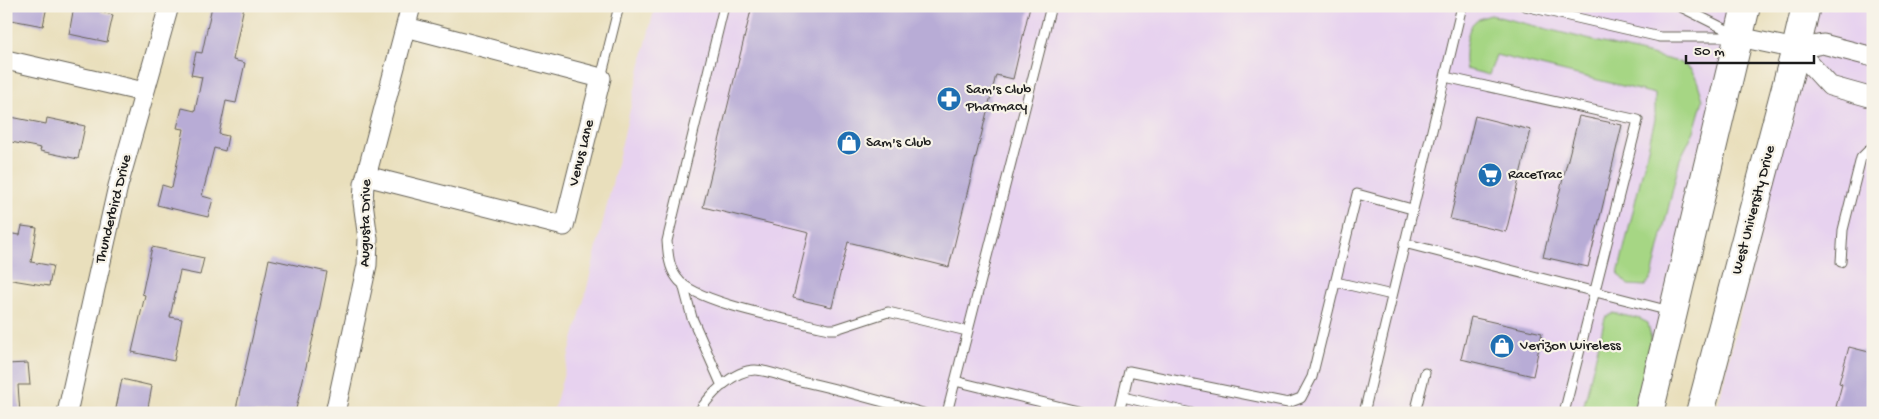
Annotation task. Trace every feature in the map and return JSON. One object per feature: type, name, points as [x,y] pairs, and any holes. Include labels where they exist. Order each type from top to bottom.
[{"type":"main road","points":[[1649,413],[1746,6]]},
{"type":"main road","name":"West University Drive","points":[[1702,408],[1806,6]]},
{"type":"street","name":"Thunderbird Drive","points":[[68,413],[118,186],[169,6]]},
{"type":"street","name":"Augusta Drive","points":[[335,413],[367,265],[368,238],[364,184],[412,6]]},
{"type":"street","points":[[406,27],[601,78]]},
{"type":"street","points":[[1739,36],[1796,49],[1823,44],[1873,57]]},
{"type":"street","points":[[1796,49],[1830,86],[1873,98]]},
{"type":"street","points":[[6,60],[144,92]]},
{"type":"street","name":"Venus Lane","points":[[366,176],[564,226],[601,78]]},
{"type":"lane","points":[[601,78],[619,6]]},
{"type":"lane","points":[[724,6],[667,241],[669,261],[677,279],[690,290],[711,300],[829,329],[836,329],[888,312],[967,331]]},
{"type":"lane","points":[[947,413],[1051,6]]},
{"type":"lane","points":[[1364,413],[1462,6]]},
{"type":"lane","points":[[1525,6],[1660,37],[1739,36]]},
{"type":"lane","points":[[1678,6],[1739,36]]},
{"type":"lane","points":[[1445,77],[1638,120],[1564,413]]},
{"type":"lane","points":[[1841,262],[1843,230],[1861,158],[1873,146]]},
{"type":"lane","points":[[1118,413],[1129,371],[1288,403],[1301,398],[1312,377],[1357,194],[1412,209]]},
{"type":"lane","points":[[1404,243],[1673,312]]},
{"type":"lane","points":[[1336,282],[1392,295]]},
{"type":"lane","points":[[683,284],[692,318],[722,386]]},
{"type":"lane","points":[[698,413],[707,398],[735,376],[754,370],[847,391],[923,413]]},
{"type":"lane","points":[[1415,413],[1424,373]]},
{"type":"lane","points":[[955,381],[1086,413]]},
{"type":"lane","points":[[1123,397],[1191,413]]},
{"type":"shaded area","points":[[655,6],[1746,6],[1649,413],[553,413],[585,296]]},
{"type":"shaded area","points":[[1814,6],[1873,6],[1873,413],[1716,413]]},
{"type":"green space","points":[[1491,15],[1679,62],[1691,69],[1697,80],[1703,100],[1694,131],[1680,159],[1652,277],[1645,286],[1628,285],[1618,274],[1655,119],[1655,94],[1496,55],[1489,75],[1466,69],[1465,48],[1471,26],[1477,20]]},
{"type":"green space","points":[[1613,313],[1640,319],[1648,323],[1651,338],[1634,413],[1582,413],[1605,318]]},
{"type":"building","points":[[8,6],[47,6],[43,26],[6,19]]},
{"type":"building","points":[[74,6],[102,6],[101,12],[113,15],[107,42],[69,34]]},
{"type":"building","points":[[212,6],[244,6],[233,60],[245,63],[236,103],[226,101],[219,134],[228,136],[225,151],[214,148],[202,196],[213,199],[208,217],[157,205],[162,185],[172,188],[184,129],[177,128],[182,108],[195,111],[202,77],[191,75],[196,52],[202,53]]},
{"type":"building","name":"Sam's Club","points":[[752,6],[1030,6],[1013,79],[996,75],[949,267],[848,242],[832,307],[793,298],[809,233],[703,207]]},
{"type":"building","points":[[6,116],[46,124],[47,118],[85,126],[78,159],[40,151],[41,148],[6,141]]},
{"type":"building","name":"RaceTrac","points":[[1475,116],[1531,130],[1506,232],[1450,219]]},
{"type":"building","name":"RaceTrac","points":[[1579,116],[1622,125],[1588,267],[1543,257]]},
{"type":"building","points":[[22,226],[37,228],[31,262],[53,266],[49,286],[6,279],[6,233],[20,235]]},
{"type":"building","points":[[152,247],[204,258],[200,275],[180,271],[170,317],[182,319],[174,361],[132,352],[145,295],[142,294]]},
{"type":"building","points":[[269,259],[327,272],[317,321],[295,413],[235,413],[259,308]]},
{"type":"building","name":"Verizon Wireless","points":[[1471,317],[1542,333],[1533,376],[1461,359]]},
{"type":"building","points":[[1849,347],[1873,353],[1873,413],[1858,413],[1836,407],[1842,384],[1839,383]]},
{"type":"building","points":[[28,363],[30,385],[18,385],[20,413],[6,413],[6,364]]},
{"type":"building","points":[[122,379],[152,386],[147,413],[115,413]]},
{"type":"place","name":"Sam's Club Pharmacy","points":[[949,99]]},
{"type":"place","name":"Sam's Club","points":[[849,143]]},
{"type":"place","name":"RaceTrac","points":[[1490,175]]},
{"type":"place","name":"Verizon Wireless","points":[[1502,346]]}]
